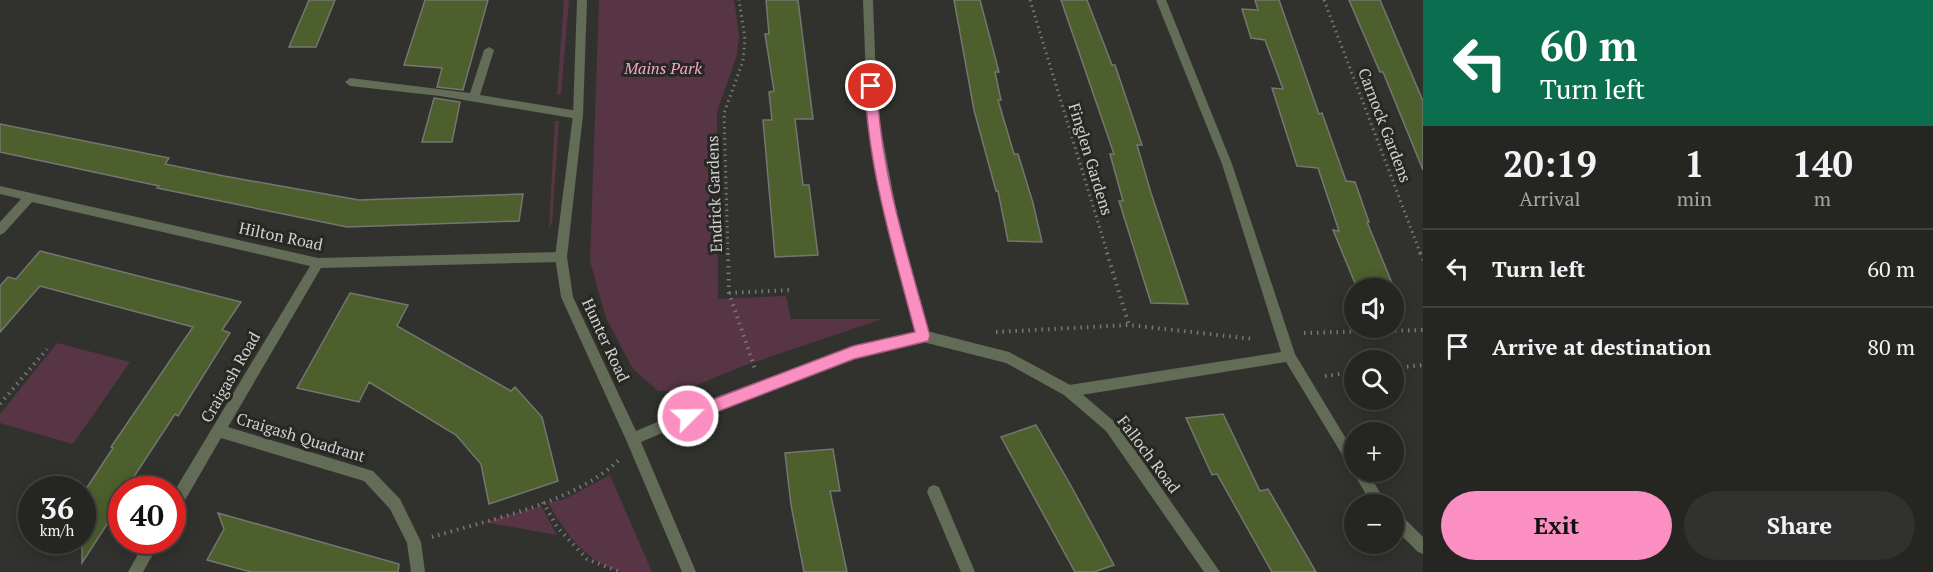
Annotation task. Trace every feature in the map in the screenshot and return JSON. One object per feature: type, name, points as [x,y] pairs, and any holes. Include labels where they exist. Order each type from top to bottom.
[{"type":"street","name":"Hunter Road","points":[[582,0],[578,115],[561,257],[567,297],[633,439],[689,572]]},
{"type":"street","points":[[868,0],[872,108],[891,213],[923,336]]},
{"type":"street","points":[[1161,0],[1227,164],[1285,344],[1344,447]]},
{"type":"street","points":[[474,98],[489,50]]},
{"type":"street","points":[[350,82],[474,98],[578,115]]},
{"type":"street","name":"Hilton Road","points":[[0,190],[318,263],[561,257]]},
{"type":"street","points":[[0,230],[30,197]]},
{"type":"street","name":"Craigash Road","points":[[186,486],[318,263]]},
{"type":"street","name":"Falloch Road","points":[[633,439],[853,352],[923,336],[1009,358],[1069,391],[1111,427],[1213,572]]},
{"type":"street","points":[[1069,391],[1285,344]]},
{"type":"street","name":"Craigash Quadrant","points":[[219,431],[368,476],[395,504],[414,542],[418,572]]},
{"type":"street","points":[[934,492],[968,572]]},
{"type":"street","points":[[1404,528],[1423,547]]},
{"type":"street","points":[[135,572],[146,554]]},
{"type":"path","name":"Endrick Gardens","points":[[739,0],[745,39],[743,61],[724,113],[729,293],[761,387]]},
{"type":"path","name":"Finglen Gardens","points":[[1030,0],[1129,324]]},
{"type":"path","name":"Carnock Gardens","points":[[1324,0],[1423,260]]},
{"type":"path","points":[[729,293],[791,290]]},
{"type":"path","points":[[992,332],[1129,324],[1285,344],[1423,330]]},
{"type":"path","points":[[0,404],[47,349]]},
{"type":"path","points":[[1404,367],[1423,365]]},
{"type":"path","points":[[1303,378],[1344,373]]},
{"type":"path","points":[[414,542],[567,494],[615,467],[633,439]]},
{"type":"path","points":[[543,502],[557,527],[587,559],[620,572]]},
{"type":"green space","points":[[564,0],[569,0],[561,94],[557,95]]},
{"type":"green space","name":"Mains Park","points":[[599,0],[734,0],[739,35],[737,55],[717,112],[718,299],[786,296],[791,319],[882,319],[743,366],[680,392],[658,391],[633,369],[606,318],[590,261]]},
{"type":"green space","points":[[555,121],[559,121],[552,222],[549,228]]},
{"type":"green space","points":[[57,343],[130,362],[73,444],[0,423],[0,414]]},
{"type":"green space","points":[[610,475],[652,572],[623,572],[598,562],[578,545],[548,503],[565,499]]},
{"type":"green space","points":[[541,506],[557,535],[484,522]]},
{"type":"building","points":[[309,0],[335,0],[316,47],[289,47]]},
{"type":"building","points":[[425,0],[488,0],[463,90],[437,87],[442,68],[404,65]]},
{"type":"building","points":[[766,0],[798,0],[813,119],[795,119],[803,185],[809,185],[818,255],[775,257],[763,120],[772,120],[769,92],[774,91],[765,34],[769,34]]},
{"type":"building","points":[[954,0],[980,0],[999,72],[995,72],[1001,100],[998,100],[1014,154],[1018,154],[1042,242],[1008,241],[998,191],[996,191],[974,110]]},
{"type":"building","points":[[1061,0],[1087,0],[1112,65],[1115,65],[1142,145],[1137,145],[1151,193],[1188,304],[1151,303],[1119,201],[1123,201],[1110,154],[1114,154]]},
{"type":"building","points":[[1255,0],[1279,0],[1319,114],[1322,113],[1346,181],[1355,182],[1369,222],[1367,222],[1390,278],[1353,278],[1333,230],[1339,231],[1318,168],[1297,166],[1272,88],[1283,89],[1265,40],[1251,38],[1242,9],[1258,10]]},
{"type":"building","points":[[1349,0],[1380,0],[1423,101],[1423,170],[1383,72],[1380,72]]},
{"type":"building","points":[[434,98],[460,102],[452,142],[422,142]]},
{"type":"building","points":[[0,124],[169,158],[165,164],[359,200],[523,194],[519,221],[347,227],[157,188],[159,186],[0,152]]},
{"type":"building","points":[[40,251],[241,302],[222,330],[230,333],[178,416],[175,414],[134,476],[108,476],[108,523],[96,541],[95,476],[113,448],[111,447],[193,327],[40,286],[0,332],[0,286],[8,277],[16,279]]},
{"type":"building","points":[[350,293],[408,305],[397,326],[511,391],[515,387],[542,417],[558,481],[489,504],[481,464],[456,435],[369,382],[359,402],[297,388]]},
{"type":"building","points":[[1223,414],[1260,491],[1268,489],[1316,572],[1272,572],[1217,474],[1212,475],[1186,418]]},
{"type":"building","points":[[1036,425],[1114,565],[1094,572],[1075,572],[1001,437]]},
{"type":"building","points":[[833,449],[840,491],[830,491],[847,572],[804,572],[791,505],[785,453]]},
{"type":"building","points":[[218,513],[399,564],[398,572],[251,572],[207,560],[224,529]]},
{"type":"building","points":[[82,554],[88,554],[82,563]]},
{"type":"route","points":[[688,416],[724,400],[853,352],[923,336],[891,213],[872,108],[871,86]]}]
